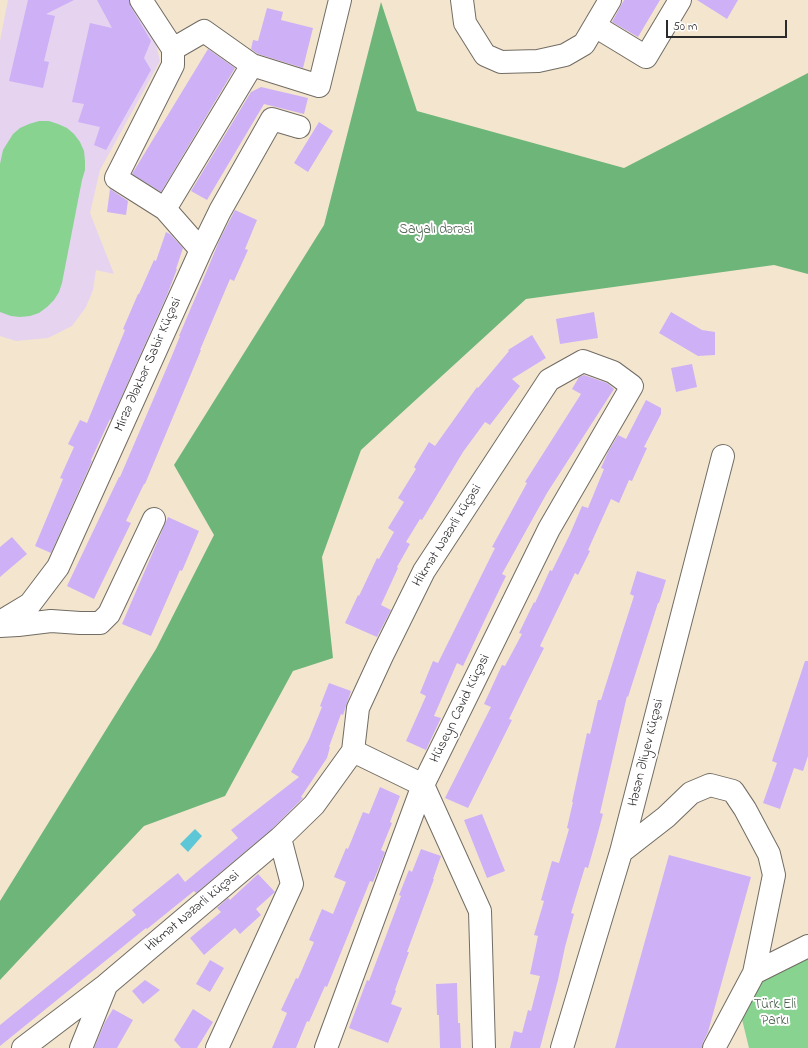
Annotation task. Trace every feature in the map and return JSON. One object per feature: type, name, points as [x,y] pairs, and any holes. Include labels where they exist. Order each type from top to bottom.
[{"type":"street","points":[[141,0],[173,49],[173,65],[116,178],[165,209],[201,250]]},
{"type":"street","points":[[173,49],[204,31],[252,65],[320,86],[340,0]]},
{"type":"street","points":[[462,0],[465,23],[485,55],[501,62],[538,61],[565,55],[584,44],[610,0]]},
{"type":"street","points":[[595,26],[646,57],[680,0]]},
{"type":"street","points":[[165,209],[252,65]]},
{"type":"street","name":"Mirzə Ələkbər Sabir Küçəsi","points":[[0,622],[30,604],[58,567],[201,250],[220,211],[272,119],[299,127]]},
{"type":"street","name":"Hikmət Nəzərli küçəsi","points":[[23,1048],[106,985],[280,838],[314,805],[353,751],[358,708],[424,570],[549,380],[583,361],[613,372],[632,386]]},
{"type":"street","name":"Hüseyn Cavid Küçəsi","points":[[326,1048],[424,785],[549,529],[632,386]]},
{"type":"street","name":"Həsən Əliyev Küçəsi","points":[[562,1048],[621,852],[723,456]]},
{"type":"street","points":[[0,626],[51,621],[100,623],[109,614],[154,519]]},
{"type":"street","points":[[353,751],[424,785],[480,911],[484,1048]]},
{"type":"street","points":[[621,852],[666,817],[691,794],[710,785],[733,791],[745,808],[769,854],[774,875],[754,973],[714,1048]]},
{"type":"street","points":[[217,1048],[292,884],[280,838]]},
{"type":"street","points":[[754,973],[808,946]]},
{"type":"street","name":"Hikmət Nəzərli küçəsi","points":[[81,1048],[106,985]]},
{"type":"shaded area","points":[[8,0],[132,0],[156,44],[160,61],[100,170],[90,213],[114,274],[96,270],[93,290],[86,307],[72,326],[48,338],[16,341],[0,336],[0,41]]},
{"type":"green space","name":"Sayalı dərəsi","points":[[381,2],[417,111],[624,168],[808,73],[808,274],[774,265],[526,299],[361,450],[322,557],[333,658],[293,671],[225,796],[144,826],[0,980],[0,901],[156,649],[214,535],[174,465],[324,225]]},
{"type":"green space","points":[[39,121],[49,121],[58,124],[67,128],[74,134],[84,151],[85,170],[59,292],[54,300],[39,313],[30,316],[11,316],[0,312],[0,164],[3,150],[13,134],[20,128]]},
{"type":"green space","name":"Türk Eli Parkı","points":[[808,949],[808,1048],[749,1048],[738,1003],[777,966]]},
{"type":"water","points":[[195,829],[202,836],[188,852],[180,844]]},
{"type":"building","points":[[28,0],[74,0],[46,14],[55,16],[44,61],[49,62],[43,88],[9,81]]},
{"type":"building","points":[[97,0],[129,0],[131,7],[151,41],[144,58],[151,70],[106,150],[94,145],[100,127],[78,122],[84,104],[72,102],[90,23],[112,28]]},
{"type":"building","points":[[624,0],[660,0],[638,37],[612,22]]},
{"type":"building","points":[[697,0],[738,0],[727,19]]},
{"type":"building","points":[[267,8],[283,12],[281,20],[313,28],[303,68],[258,54],[251,49],[253,40],[258,41]]},
{"type":"building","points":[[208,49],[235,68],[161,192],[132,174]]},
{"type":"building","points":[[261,87],[308,98],[304,114],[264,104],[207,200],[191,191],[251,92]]},
{"type":"building","points":[[319,122],[333,131],[308,172],[294,163]]},
{"type":"building","points":[[110,189],[128,201],[126,215],[107,212]]},
{"type":"building","points":[[235,210],[257,220],[245,249],[248,250],[234,281],[230,279],[145,484],[126,521],[131,523],[94,599],[67,586],[120,477],[220,239]]},
{"type":"building","points":[[166,232],[170,234],[183,248],[177,269],[167,295],[111,420],[110,419],[91,460],[92,461],[51,553],[35,546],[63,479],[60,478],[74,447],[68,444],[80,420],[87,423],[125,330],[123,329],[154,260],[156,261]]},
{"type":"building","points":[[594,312],[598,338],[560,344],[556,319]]},
{"type":"building","points":[[671,312],[702,330],[715,332],[715,355],[698,356],[659,333]]},
{"type":"building","points":[[532,335],[546,358],[512,379],[520,386],[490,425],[485,422],[463,452],[422,520],[420,519],[406,542],[410,544],[397,567],[398,568],[381,605],[391,610],[377,637],[345,623],[377,558],[379,559],[394,532],[388,528],[404,502],[398,498],[416,469],[414,467],[429,442],[435,446],[477,387],[478,388],[509,351],[508,350]]},
{"type":"building","points":[[692,364],[697,387],[676,392],[671,368]]},
{"type":"building","points":[[584,375],[607,383],[614,389],[547,493],[502,574],[506,576],[463,666],[457,663],[434,716],[441,718],[426,750],[406,741],[426,696],[420,693],[433,661],[438,663],[495,548],[492,547],[527,483],[525,482],[581,394],[572,389],[579,377]]},
{"type":"building","points":[[646,400],[661,408],[661,414],[644,447],[647,448],[632,481],[629,480],[619,503],[611,499],[588,550],[590,551],[578,575],[575,573],[540,646],[544,648],[509,719],[512,720],[468,808],[445,798],[491,707],[484,704],[502,665],[505,666],[522,634],[519,633],[550,570],[552,571],[582,506],[588,508],[604,469],[601,468],[608,452],[618,435],[626,439]]},
{"type":"building","points":[[168,517],[199,531],[151,636],[122,624]]},
{"type":"building","points":[[12,537],[27,554],[0,577],[0,547]]},
{"type":"building","points":[[637,571],[666,580],[628,697],[627,696],[600,813],[603,814],[588,868],[585,867],[571,913],[574,914],[540,1048],[510,1048],[514,1031],[522,1033],[528,1010],[531,1011],[540,976],[530,974],[538,936],[534,935],[544,901],[541,900],[552,861],[559,863],[569,829],[567,828],[587,733],[590,734],[598,700],[601,700],[634,596],[630,594]]},
{"type":"building","points":[[805,661],[808,661],[808,756],[803,771],[794,768],[780,809],[763,803],[777,763],[772,761]]},
{"type":"building","points":[[329,683],[351,691],[343,715],[341,714],[329,747],[327,758],[301,797],[303,798],[272,829],[196,893],[194,891],[147,929],[146,928],[0,1046],[0,1025],[136,915],[132,910],[178,873],[185,882],[238,838],[231,830],[299,777],[291,772],[309,739],[322,707],[320,706]]},
{"type":"building","points":[[380,787],[400,796],[390,822],[392,823],[381,850],[385,852],[373,882],[370,881],[327,987],[325,986],[309,1022],[307,1021],[296,1048],[272,1048],[287,1013],[281,1010],[296,978],[298,979],[314,942],[309,940],[322,909],[333,914],[346,882],[334,877],[346,848],[348,849],[363,812],[369,814]]},
{"type":"building","points":[[482,814],[505,871],[487,878],[464,820]]},
{"type":"building","points":[[421,849],[441,856],[407,952],[409,952],[391,1004],[402,1008],[388,1043],[349,1028],[367,980],[369,981],[401,896],[399,895],[409,870],[412,872]]},
{"type":"building","points":[[669,855],[751,877],[708,1032],[702,1048],[615,1048]]},
{"type":"building","points":[[258,874],[275,892],[256,909],[261,915],[240,934],[235,928],[204,955],[190,938],[221,912],[217,908],[228,898],[230,900]]},
{"type":"building","points":[[210,960],[224,968],[210,992],[196,984]]},
{"type":"building","points":[[145,980],[160,990],[143,1004],[132,991]]},
{"type":"building","points":[[457,983],[458,1023],[460,1023],[461,1048],[440,1048],[436,984]]},
{"type":"building","points":[[113,1009],[133,1020],[117,1048],[94,1048],[105,1022]]},
{"type":"building","points":[[193,1009],[213,1022],[197,1048],[181,1048],[174,1040]]}]
